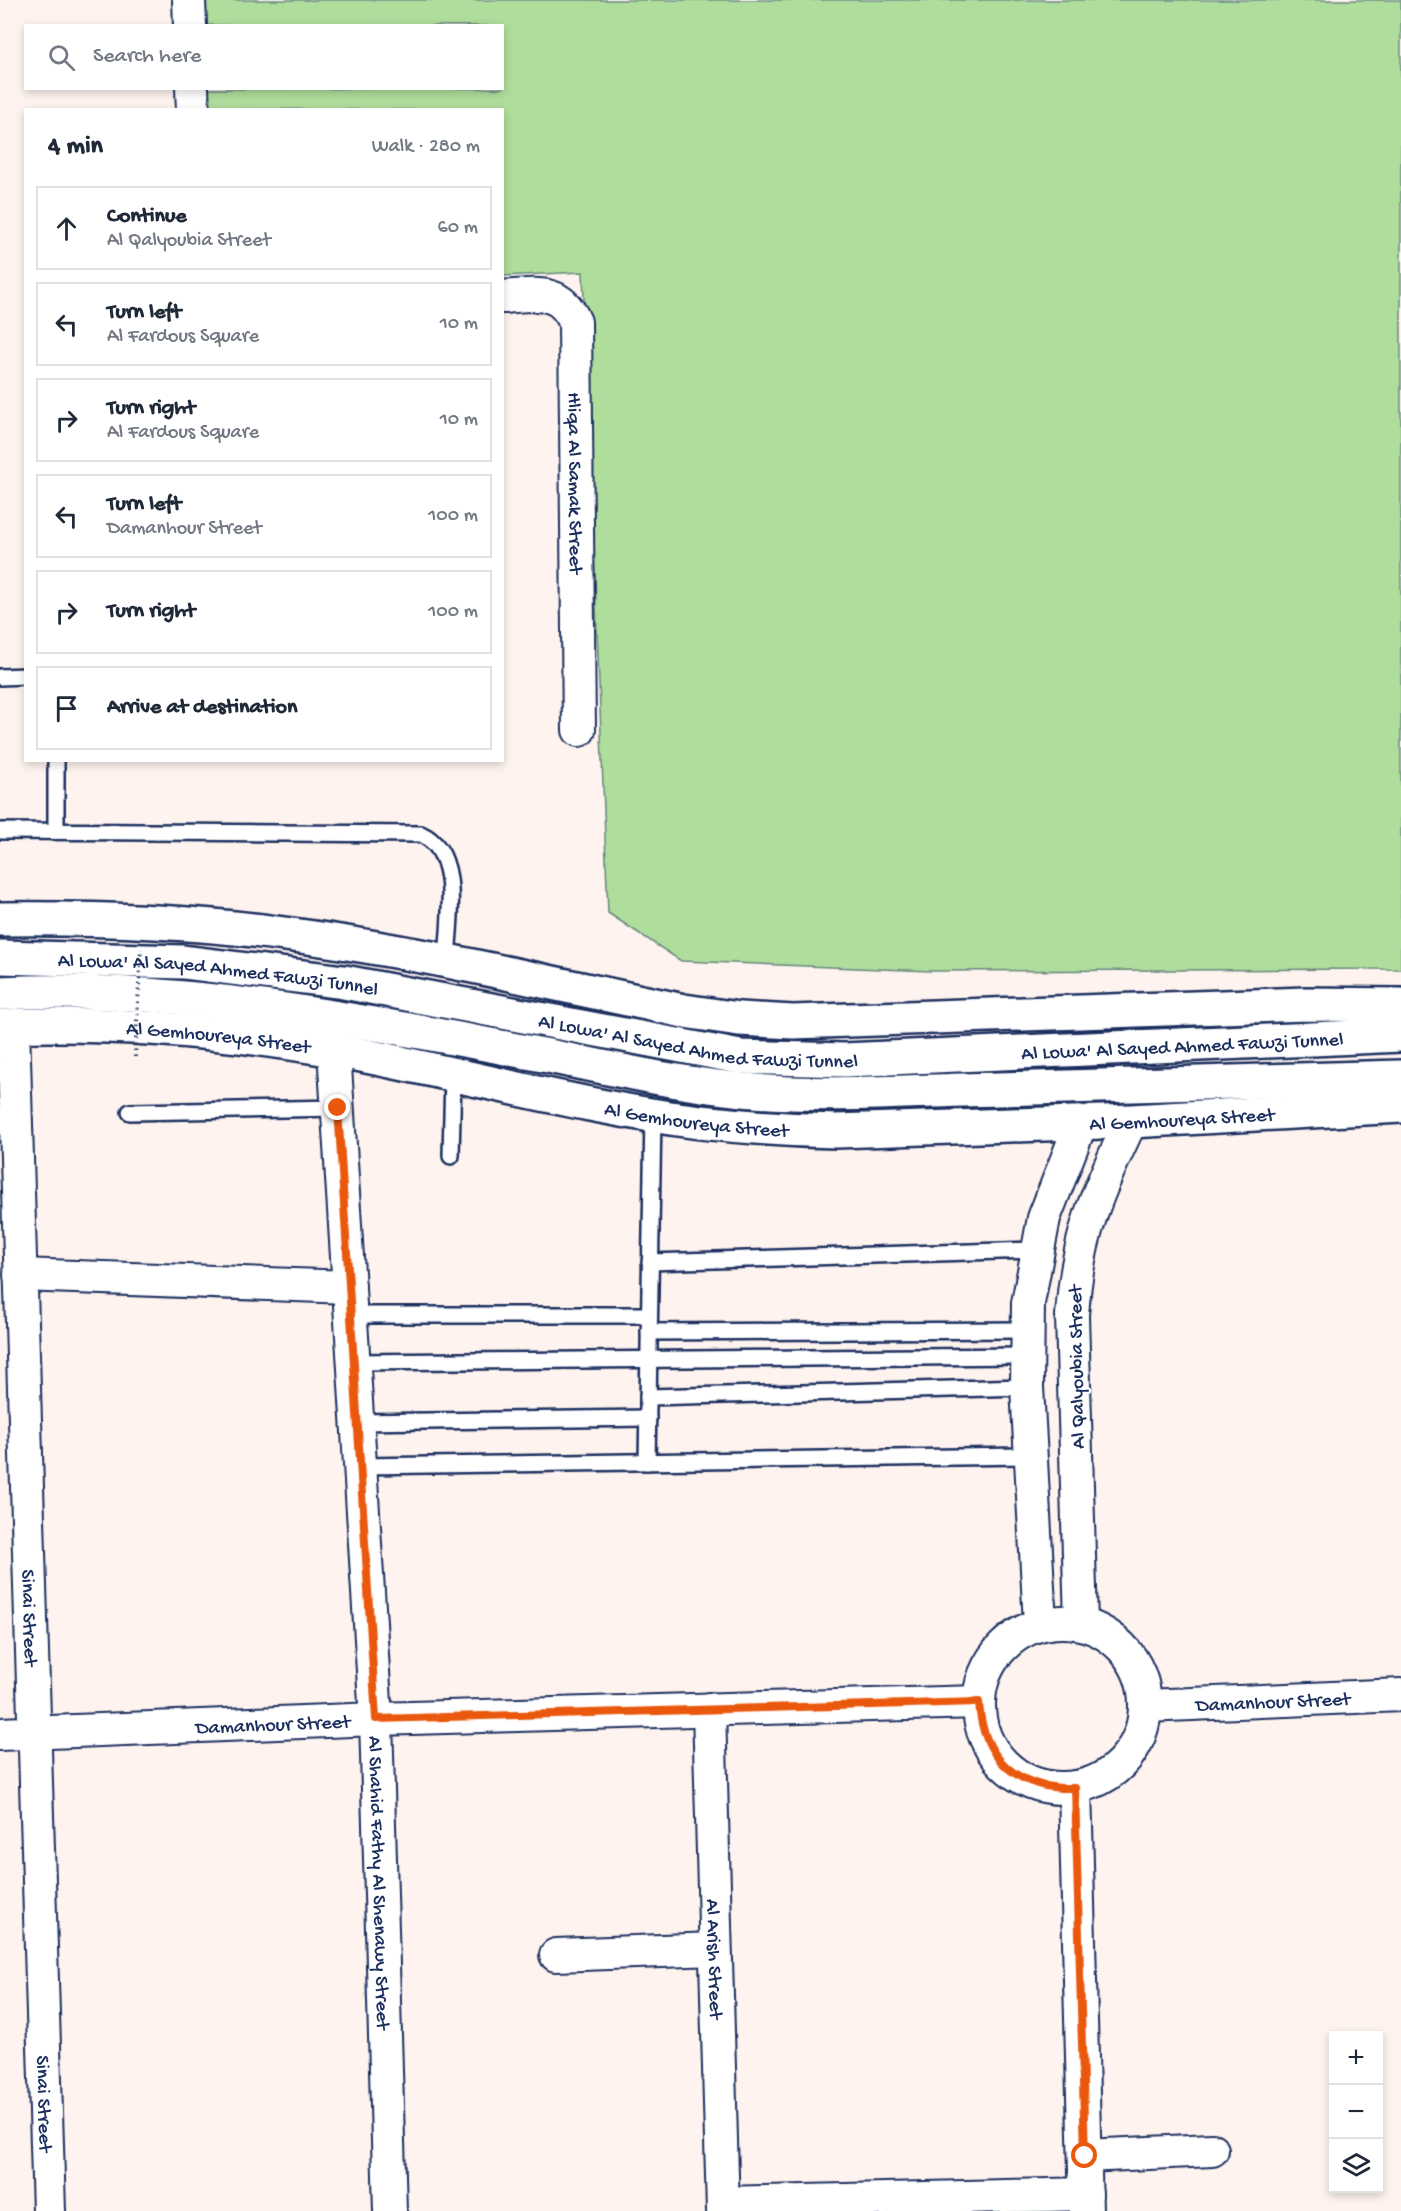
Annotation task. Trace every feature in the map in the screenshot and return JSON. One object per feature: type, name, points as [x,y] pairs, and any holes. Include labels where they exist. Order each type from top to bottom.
[{"type":"highway","points":[[0,919],[106,920],[276,933],[447,963],[684,1011],[793,1022],[1294,1004],[1401,1005]]},
{"type":"highway","name":"Al Lowa' Al Sayed Ahmed Fawzi Tunnel","points":[[0,957],[183,962],[344,982],[684,1048],[750,1058],[844,1060],[1401,1035]]},
{"type":"highway","name":"Al Lowa' Al Sayed Ahmed Fawzi Tunnel","points":[[0,993],[178,996],[261,1005],[339,1016],[678,1081],[742,1090],[840,1094],[1401,1077]]},
{"type":"highway","name":"Al Gemhoureya Street","points":[[7,1026],[176,1031],[334,1050],[653,1114],[744,1127],[836,1131],[1131,1121],[1401,1106]]},
{"type":"street","points":[[189,0],[190,24]]},
{"type":"street","points":[[192,90],[193,108]]},
{"type":"street","name":"Hliqa Al Samak Street","points":[[504,297],[544,295],[558,299],[569,309],[575,322],[579,730]]},
{"type":"street","name":"Sinai Street","points":[[7,1026],[20,1275],[49,2211]]},
{"type":"street","name":"Al Shahid Fathy Al Shenawy Street","points":[[334,1050],[376,1719],[390,2211]]},
{"type":"street","name":"Al Qalyoubia Street","points":[[1081,1623],[1072,1316],[1074,1276],[1082,1237],[1094,1199],[1131,1121]]},
{"type":"street","points":[[1040,1624],[1027,1387],[1027,1343],[1036,1250],[1051,1198],[1081,1123]]},
{"type":"street","points":[[20,1275],[350,1301]]},
{"type":"street","points":[[1060,1621],[1081,1623],[1102,1631],[1120,1645],[1134,1662],[1143,1683],[1145,1706],[1142,1728],[1132,1750],[1117,1768],[1097,1780],[1075,1788],[1054,1788],[1034,1784],[1007,1767],[987,1742],[980,1722],[979,1702],[982,1680],[990,1661],[1004,1645],[1021,1632],[1040,1624],[1060,1621]]},
{"type":"street","name":"Damanhour Street","points":[[1145,1706],[1401,1695]]},
{"type":"street","name":"Damanhour Street","points":[[0,1734],[376,1719],[979,1702]]},
{"type":"street","name":"Al Arish Street","points":[[709,1709],[723,2207]]},
{"type":"street","points":[[723,2207],[1086,2203],[1075,1788]]},
{"type":"street","points":[[556,1955],[715,1949]]},
{"type":"street","points":[[1085,2156],[1212,2150]]},
{"type":"lane","points":[[0,677],[24,676]]},
{"type":"lane","points":[[56,762],[56,831]]},
{"type":"lane","points":[[0,831],[421,834],[433,839],[443,853],[449,870],[447,963]]},
{"type":"lane","points":[[452,1156],[453,1074]]},
{"type":"lane","points":[[130,1112],[338,1108]]},
{"type":"lane","points":[[647,1462],[653,1114]]},
{"type":"lane","points":[[650,1262],[1036,1250]]},
{"type":"lane","points":[[350,1301],[650,1315]]},
{"type":"lane","points":[[649,1332],[1027,1343]]},
{"type":"lane","points":[[354,1362],[649,1359],[1027,1343]]},
{"type":"lane","points":[[648,1397],[1027,1387]]},
{"type":"lane","points":[[357,1422],[648,1418]]},
{"type":"lane","points":[[360,1466],[1031,1456]]},
{"type":"path","points":[[135,1056],[141,949]]},
{"type":"green space","points":[[203,0],[1401,0],[1401,969],[931,971],[681,961],[608,913],[583,272],[504,276],[504,108],[205,108],[205,90],[504,90],[504,24],[203,24]]},
{"type":"route","points":[[338,1108],[376,1719],[979,1702],[980,1722],[987,1742],[999,1760],[1014,1774],[1034,1784],[1054,1788],[1075,1788],[1085,2156]]}]
